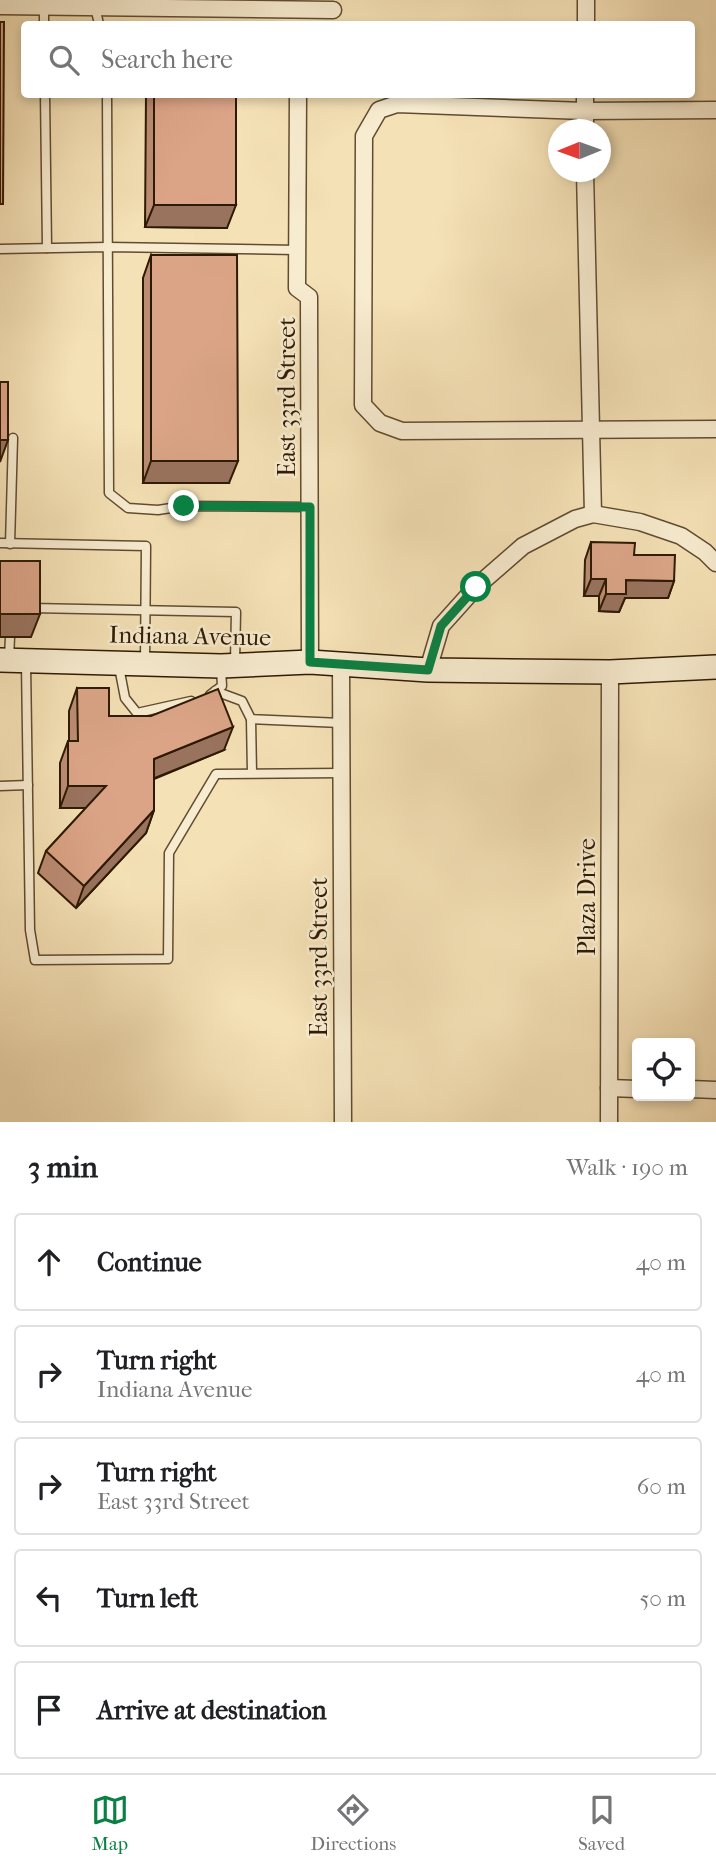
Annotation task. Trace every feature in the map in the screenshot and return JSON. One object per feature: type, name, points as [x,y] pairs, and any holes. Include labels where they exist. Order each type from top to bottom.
[{"type":"street","points":[[586,0],[586,21]]},
{"type":"street","points":[[0,6],[221,4],[298,17],[333,10]]},
{"type":"street","name":"East 33rd Street","points":[[298,98],[297,288],[309,298],[310,662]]},
{"type":"street","points":[[716,110],[584,103],[397,104],[379,110],[364,136],[363,405],[380,423],[402,431],[716,429]]},
{"type":"street","points":[[585,182],[593,514]]},
{"type":"street","points":[[428,670],[441,626],[499,565],[523,546],[575,519],[593,514],[640,522],[681,537],[705,552],[716,563]]},
{"type":"street","name":"Indiana Avenue","points":[[12,660],[228,665],[310,662],[428,670],[610,672],[716,667]]},
{"type":"street","name":"East 33rd Street","points":[[341,665],[343,1122]]},
{"type":"street","name":"Plaza Drive","points":[[609,1122],[610,672]]},
{"type":"street","points":[[609,1088],[632,1089]]},
{"type":"street","points":[[695,1089],[716,1090]]},
{"type":"lane","points":[[44,6],[44,21]]},
{"type":"lane","points":[[95,7],[98,21]]},
{"type":"lane","points":[[45,98],[47,248]]},
{"type":"lane","points":[[107,98],[109,493],[128,508],[158,510],[184,506],[310,507]]},
{"type":"lane","points":[[0,250],[108,247],[297,250]]},
{"type":"lane","points":[[10,544],[13,438]]},
{"type":"lane","points":[[0,490],[10,490]]},
{"type":"lane","points":[[0,512],[10,512]]},
{"type":"lane","points":[[0,543],[146,546],[145,663]]},
{"type":"lane","points":[[32,608],[236,612],[222,686],[205,698],[137,713],[125,698],[118,662]]},
{"type":"lane","points":[[10,637],[28,785],[30,930],[35,960],[167,959],[169,853],[216,774],[341,774]]},
{"type":"lane","points":[[215,691],[242,701],[251,719],[252,773]]},
{"type":"lane","points":[[251,719],[341,723]]},
{"type":"lane","points":[[0,786],[28,785]]},
{"type":"building","points":[[0,22],[4,22],[3,204],[0,204]]},
{"type":"building","points":[[154,98],[236,98],[236,205],[154,205]]},
{"type":"building","points":[[151,255],[237,255],[238,461],[151,461]]},
{"type":"building","points":[[0,382],[8,382],[8,440],[0,440]]},
{"type":"building","points":[[591,542],[635,543],[634,555],[675,555],[674,581],[626,580],[626,594],[606,594],[606,579],[591,579]]},
{"type":"building","points":[[0,561],[40,561],[40,614],[0,614]]},
{"type":"building","points":[[77,688],[109,688],[109,716],[151,716],[218,689],[233,727],[154,759],[154,810],[84,886],[46,851],[106,786],[68,786],[68,741],[78,741]]},
{"type":"route","points":[[184,506],[310,507],[310,662],[428,670],[441,626],[476,587]]}]
